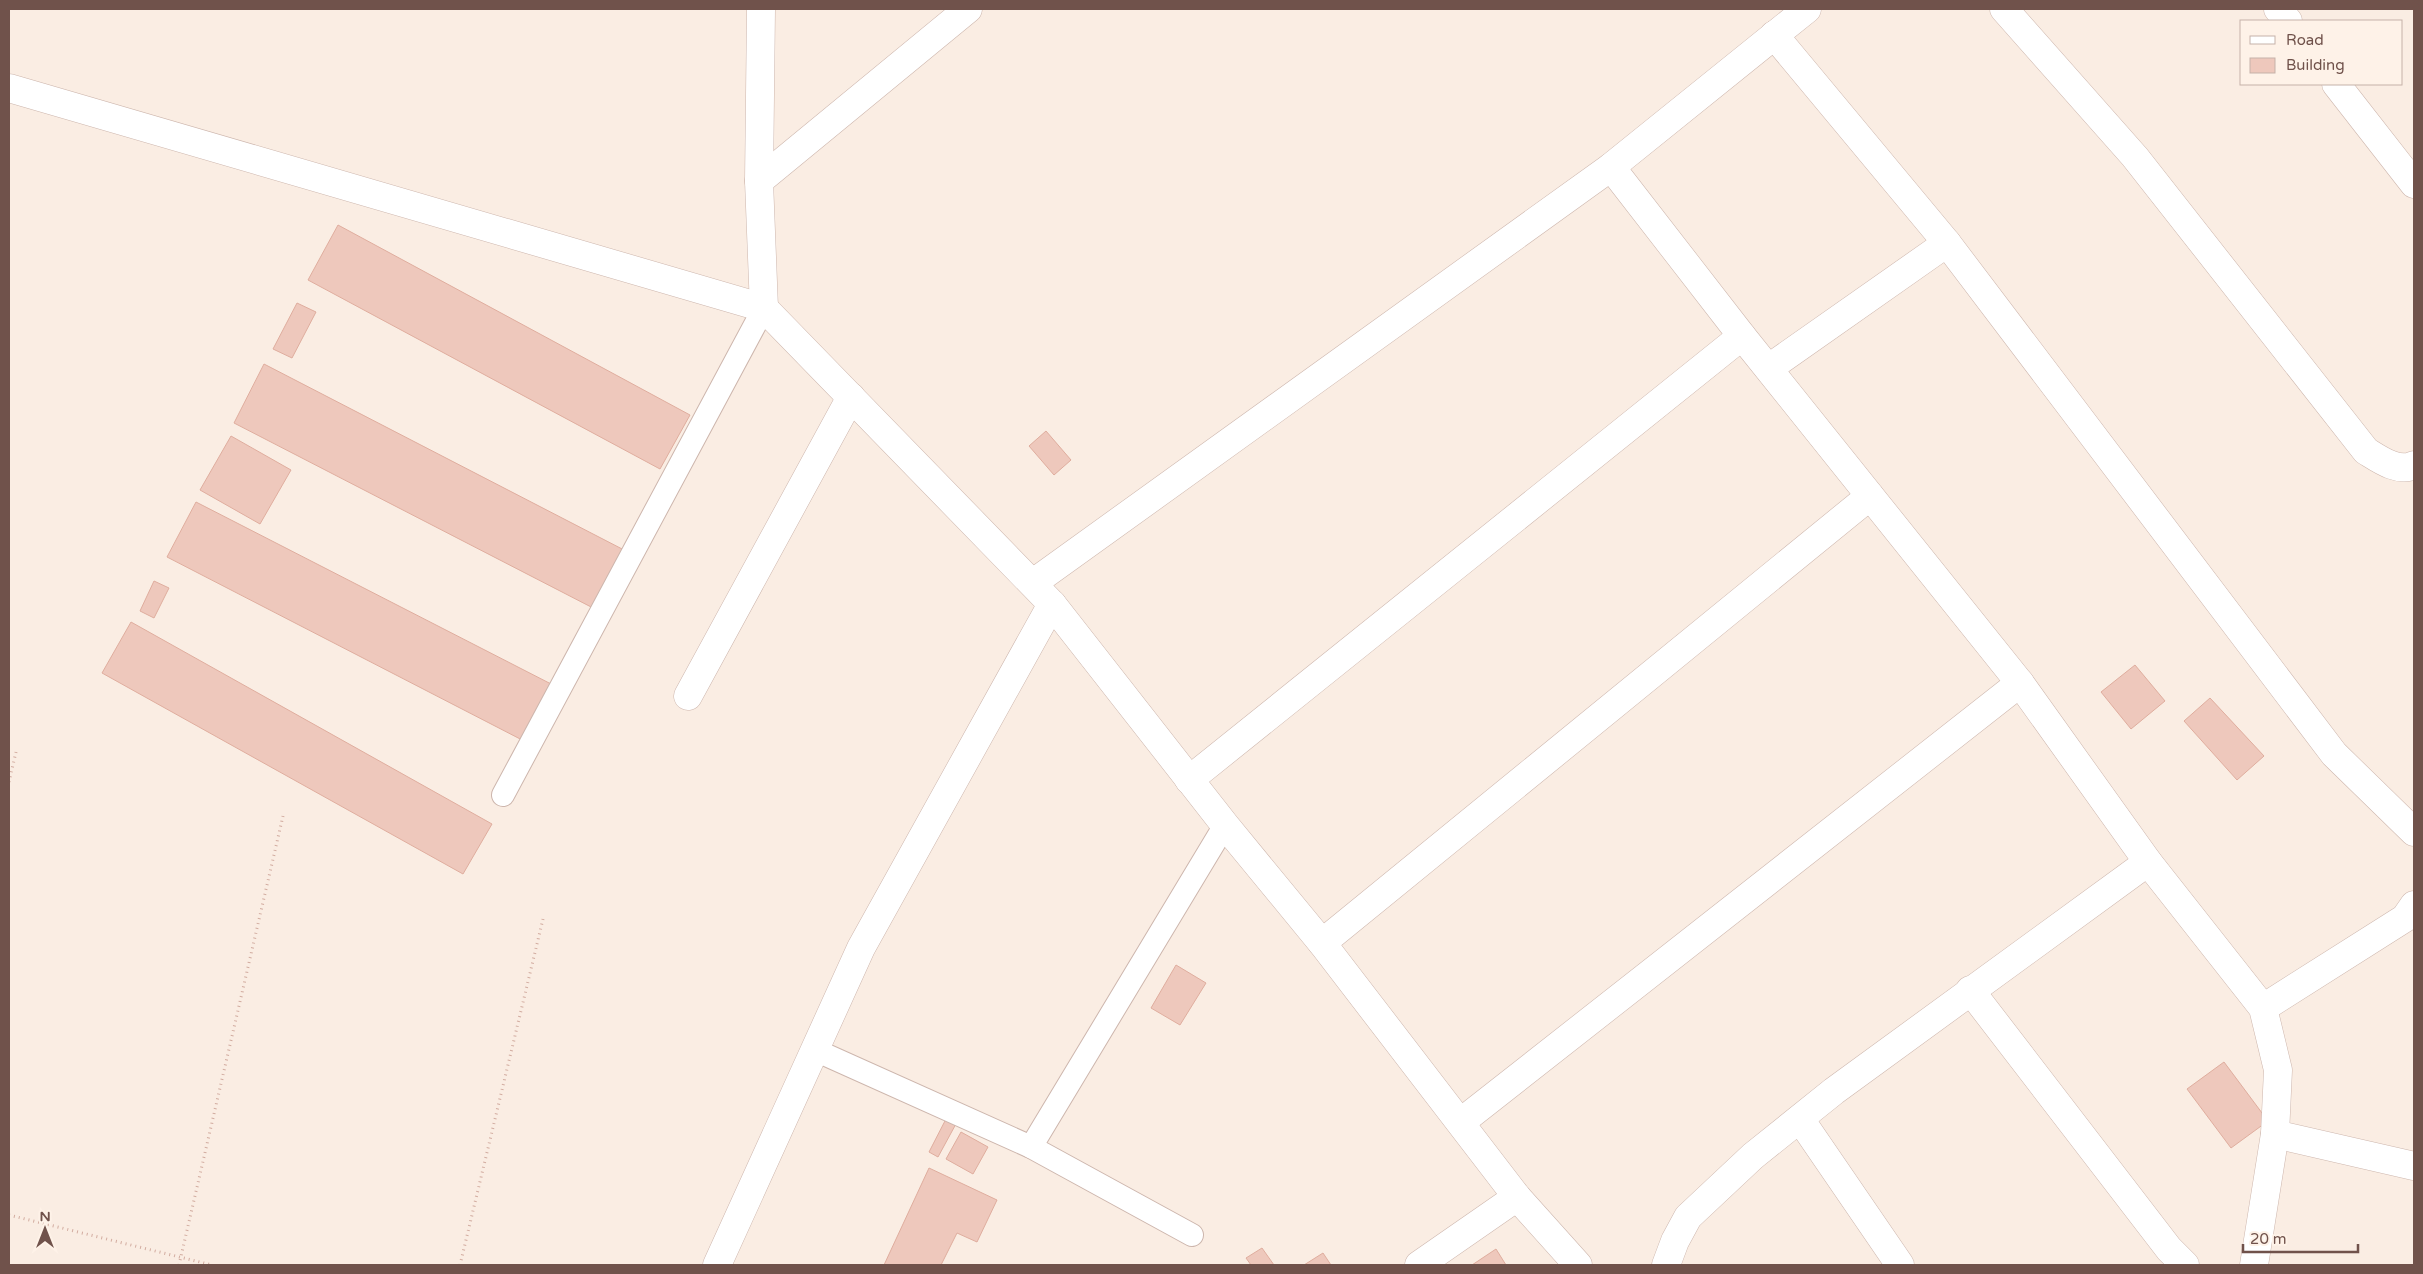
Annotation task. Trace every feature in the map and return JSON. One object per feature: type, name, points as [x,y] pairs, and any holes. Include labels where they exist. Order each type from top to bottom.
[{"type":"street","points":[[761,9],[759,181],[764,308]]},
{"type":"street","points":[[759,181],[968,9]]},
{"type":"street","points":[[1033,583],[1611,167],[1807,9]]},
{"type":"street","points":[[2004,9],[2135,157],[2366,451],[2387,464],[2410,467],[2414,465]]},
{"type":"street","points":[[2278,9],[2287,20]]},
{"type":"street","points":[[1774,35],[1947,243],[2334,754],[2414,832]]},
{"type":"street","points":[[2337,85],[2414,184]]},
{"type":"street","points":[[9,88],[764,308],[1052,604],[1189,780],[1322,942],[1462,1122],[1517,1197],[1578,1265]]},
{"type":"street","points":[[1611,167],[1742,336],[2020,683],[2148,862],[2263,1008],[2278,1070],[2275,1134],[2254,1265]]},
{"type":"street","points":[[1768,368],[1947,243]]},
{"type":"street","points":[[1189,780],[1742,336]]},
{"type":"street","points":[[688,696],[851,397]]},
{"type":"street","points":[[1322,942],[1870,496]]},
{"type":"street","points":[[717,1265],[861,948],[1052,604]]},
{"type":"street","points":[[1462,1122],[2020,683]]},
{"type":"street","points":[[1666,1265],[1674,1240],[1688,1217],[1753,1156],[1970,990],[2148,862]]},
{"type":"street","points":[[2263,1008],[2405,918],[2414,906]]},
{"type":"street","points":[[1970,990],[2169,1249],[2185,1265]]},
{"type":"street","points":[[1800,1119],[1900,1265]]},
{"type":"street","points":[[2275,1134],[2414,1166]]},
{"type":"street","points":[[1418,1265],[1517,1197]]},
{"type":"lane","points":[[503,794],[764,308]]},
{"type":"lane","points":[[1031,1147],[1225,825]]},
{"type":"lane","points":[[815,1050],[1031,1147],[1192,1235]]},
{"type":"path","points":[[9,782],[16,752]]},
{"type":"path","points":[[179,1265],[283,816]]},
{"type":"path","points":[[460,1265],[543,919]]},
{"type":"path","points":[[9,1215],[212,1265]]},
{"type":"building","points":[[338,225],[690,415],[660,469],[308,280]]},
{"type":"building","points":[[297,303],[316,312],[292,358],[273,349]]},
{"type":"building","points":[[264,364],[626,551],[595,609],[234,423]]},
{"type":"building","points":[[1046,431],[1071,460],[1054,475],[1029,446]]},
{"type":"building","points":[[231,436],[291,470],[260,524],[200,490]]},
{"type":"building","points":[[196,502],[555,686],[526,742],[167,557]]},
{"type":"building","points":[[154,581],[169,588],[154,618],[140,611]]},
{"type":"building","points":[[131,622],[492,824],[463,874],[102,673]]},
{"type":"building","points":[[2135,665],[2165,701],[2131,729],[2101,692]]},
{"type":"building","points":[[2210,698],[2264,756],[2237,780],[2184,721]]},
{"type":"building","points":[[1176,965],[1206,983],[1180,1025],[1151,1008]]},
{"type":"building","points":[[2224,1062],[2268,1121],[2231,1148],[2187,1089]]},
{"type":"building","points":[[947,1117],[957,1122],[938,1157],[929,1152]]},
{"type":"building","points":[[961,1132],[988,1147],[973,1174],[946,1159]]},
{"type":"building","points":[[929,1168],[997,1200],[977,1242],[957,1233],[941,1265],[884,1265]]},
{"type":"building","points":[[1262,1248],[1274,1265],[1251,1265],[1246,1258]]},
{"type":"building","points":[[1496,1249],[1506,1265],[1472,1265]]},
{"type":"building","points":[[1323,1253],[1331,1265],[1304,1265]]}]
